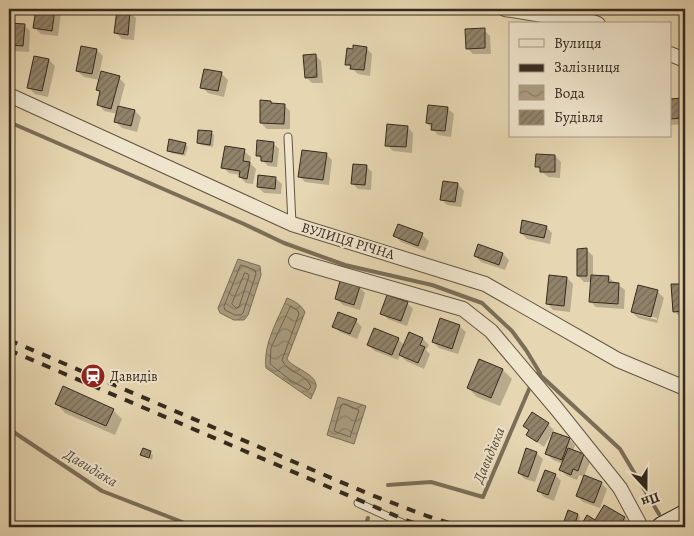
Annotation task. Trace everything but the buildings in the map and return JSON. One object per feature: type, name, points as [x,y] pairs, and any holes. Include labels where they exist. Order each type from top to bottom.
[{"type":"street","points":[[505,9],[593,22]]},
{"type":"street","points":[[672,55],[685,60]]},
{"type":"street","name":"ВУЛИЦЯ РІЧНА","points":[[9,95],[292,224],[484,284],[618,360],[685,388]]},
{"type":"street","points":[[296,261],[462,309],[491,331],[620,488],[641,527]]},
{"type":"street","points":[[662,527],[685,515]]},
{"type":"lane","points":[[288,137],[292,224]]},
{"type":"lane","points":[[358,503],[411,527]]},
{"type":"water","points":[[238,259],[260,266],[261,275],[248,315],[244,320],[234,320],[220,313],[218,308]]},
{"type":"water","points":[[287,298],[302,307],[305,312],[287,359],[316,382],[311,399],[266,368],[269,341]]},
{"type":"water","points":[[338,397],[366,406],[354,444],[327,435]]},
{"type":"waterway","points":[[9,122],[284,243],[345,265],[432,285],[482,303],[512,331],[540,373]]},
{"type":"waterway","name":"Давидівка","points":[[538,373],[620,449],[659,514]]},
{"type":"waterway","name":"Давидівка","points":[[388,485],[431,482],[483,497],[530,387]]},
{"type":"waterway","name":"Давидівка","points":[[9,429],[102,491],[195,527]]},
{"type":"waterway","name":"Давидівка","points":[[365,527],[368,518]]},
{"type":"railway","points":[[9,340],[369,494],[462,527]]},
{"type":"railway","points":[[9,350],[408,521],[427,527]]},
{"type":"place","name":"Давидів","points":[[93,376]]}]
